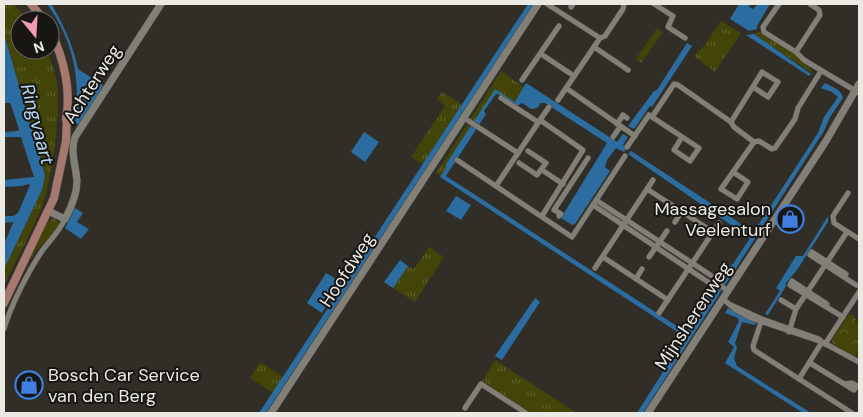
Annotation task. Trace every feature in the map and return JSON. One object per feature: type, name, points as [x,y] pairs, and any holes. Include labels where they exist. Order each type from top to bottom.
[{"type":"main road","points":[[4,303],[37,233],[47,218],[57,186],[68,96],[66,76],[60,52]]},
{"type":"street","name":"Achterweg","points":[[4,329],[10,311],[37,259],[60,229],[76,192],[77,181],[73,148],[75,138],[161,4]]},
{"type":"street","name":"Hoofdweg","points":[[271,413],[538,4]]},
{"type":"street","name":"Hoofdweg","points":[[518,36],[542,4]]},
{"type":"street","points":[[547,4],[600,38]]},
{"type":"street","points":[[558,100],[600,38],[606,35],[623,9],[624,4]]},
{"type":"street","points":[[654,4],[673,16],[668,27],[685,38]]},
{"type":"street","points":[[778,4],[763,30],[821,71],[858,89]]},
{"type":"street","points":[[796,52],[820,15],[819,10],[810,4]]},
{"type":"street","points":[[522,80],[559,26]]},
{"type":"street","points":[[594,48],[628,70]]},
{"type":"street","points":[[541,54],[574,76]]},
{"type":"street","points":[[652,117],[674,84],[685,89],[731,122],[734,127],[754,142],[759,141],[772,149],[775,148],[795,119],[798,108],[821,71]]},
{"type":"street","points":[[731,122],[762,72],[778,82],[768,98],[753,87]]},
{"type":"street","points":[[566,88],[634,136]]},
{"type":"street","name":"Mijnsherenweg","points":[[648,413],[858,89]]},
{"type":"street","points":[[501,98],[583,150],[542,216]]},
{"type":"street","points":[[496,186],[550,107]]},
{"type":"street","points":[[613,137],[623,115],[627,118]]},
{"type":"street","points":[[627,146],[649,115],[699,148],[690,161],[674,150],[682,137]]},
{"type":"street","points":[[464,118],[518,153]]},
{"type":"street","points":[[733,172],[748,182],[736,199],[721,189],[754,142]]},
{"type":"street","points":[[519,163],[537,175],[542,170],[546,163],[528,151]]},
{"type":"street","points":[[457,160],[572,237],[625,156]]},
{"type":"street","points":[[559,216],[561,214],[554,210],[588,158]]},
{"type":"street","points":[[542,170],[563,184]]},
{"type":"street","points":[[595,268],[654,180]]},
{"type":"street","points":[[647,189],[713,232]]},
{"type":"street","points":[[848,193],[833,216],[833,220],[834,223],[859,239]]},
{"type":"street","points":[[596,200],[655,248],[711,284],[717,284],[726,290]]},
{"type":"street","points":[[593,206],[693,263],[715,278],[717,284]]},
{"type":"street","points":[[49,209],[66,217]]},
{"type":"street","points":[[675,222],[681,212]]},
{"type":"street","points":[[659,313],[719,223]]},
{"type":"street","points":[[649,257],[667,231]]},
{"type":"street","points":[[789,330],[796,309],[847,232]]},
{"type":"street","points":[[603,257],[668,300]]},
{"type":"street","points":[[826,263],[859,286]]},
{"type":"street","points":[[636,279],[642,269]]},
{"type":"street","points":[[799,379],[859,292]]},
{"type":"street","points":[[806,293],[843,317]]},
{"type":"street","points":[[723,299],[762,321],[819,339],[859,362]]},
{"type":"street","points":[[781,300],[796,309]]},
{"type":"street","points":[[762,321],[753,346],[754,350],[852,413]]},
{"type":"street","points":[[810,363],[844,384]]},
{"type":"street","points":[[464,408],[481,384],[526,413]]},
{"type":"green space","points":[[4,4],[14,4],[19,10],[10,10],[10,55],[4,34]]},
{"type":"green space","points":[[721,21],[741,33],[715,72],[694,56],[704,46]]},
{"type":"green space","points":[[657,28],[663,32],[641,63],[636,59]]},
{"type":"green space","points":[[761,32],[798,57],[813,74],[754,34]]},
{"type":"green space","points":[[12,60],[50,60],[57,83],[58,111],[55,147],[45,197],[4,285],[4,269],[42,190],[45,175]]},
{"type":"green space","points":[[501,71],[524,87],[515,102],[495,90],[446,164],[446,168],[441,176],[436,173]]},
{"type":"green space","points":[[442,92],[462,104],[423,164],[411,157],[445,106],[437,99]]},
{"type":"green space","points":[[53,218],[61,223],[57,230],[35,252],[24,271],[46,224]]},
{"type":"green space","points":[[429,247],[444,257],[415,302],[393,288],[408,266],[414,269]]},
{"type":"green space","points":[[849,314],[854,315],[859,327],[859,346],[856,358],[832,343],[832,340]]},
{"type":"green space","points":[[495,360],[577,413],[531,413],[482,381]]},
{"type":"green space","points":[[260,362],[283,377],[273,393],[250,378]]},
{"type":"water","points":[[47,4],[52,5],[55,10],[51,10]]},
{"type":"water","points":[[528,4],[534,4],[266,413],[259,413]]},
{"type":"water","points":[[739,4],[751,4],[749,7],[753,9],[758,4],[770,4],[757,29],[749,31],[730,19]]},
{"type":"water","points":[[60,20],[74,52],[78,69],[104,86],[79,126],[75,122],[77,106],[76,75],[69,46]]},
{"type":"water","points":[[4,34],[45,175],[42,190],[4,269],[4,244],[13,222],[4,223],[4,216],[13,216],[18,213],[30,185],[4,187],[4,180],[34,177],[21,137],[4,137],[4,132],[18,131],[19,129],[10,103],[4,103]]},
{"type":"water","points":[[754,34],[811,74],[809,76],[746,35]]},
{"type":"water","points":[[687,43],[692,46],[652,107],[650,106],[634,129],[628,126],[654,91],[657,90]]},
{"type":"water","points":[[526,83],[617,142],[623,134],[628,137],[623,145],[627,148],[624,152],[616,148],[607,160],[605,167],[610,171],[575,224],[572,225],[561,218],[607,143],[545,103],[541,103],[537,108],[531,109],[522,103],[517,106],[496,94],[484,111],[486,114],[446,176],[686,332],[706,306],[706,303],[701,300],[710,287],[716,289],[722,279],[718,275],[725,264],[730,266],[733,264],[750,238],[628,154],[631,151],[753,233],[818,133],[824,117],[838,97],[832,92],[821,88],[825,83],[842,95],[843,98],[830,117],[824,131],[643,413],[637,413],[685,337],[440,177],[446,168],[446,164],[495,89],[515,102]]},
{"type":"water","points":[[364,132],[379,142],[365,162],[351,152]]},
{"type":"water","points":[[456,196],[471,205],[461,220],[446,211]]},
{"type":"water","points":[[75,208],[83,213],[77,222],[89,229],[81,239],[65,228]]},
{"type":"water","points":[[828,216],[828,222],[797,270],[786,283],[768,315],[765,314],[780,291],[776,288],[796,256],[803,256]]},
{"type":"water","points":[[400,260],[408,266],[393,288],[384,282]]},
{"type":"water","points":[[326,273],[341,282],[322,313],[307,303]]},
{"type":"water","points":[[535,298],[540,302],[502,360],[495,356]]},
{"type":"water","points":[[728,308],[756,323],[755,325],[742,322],[735,343],[737,348],[734,358],[737,366],[811,413],[803,413],[725,363],[734,347],[728,342],[739,321],[738,318],[725,313]]},
{"type":"place","name":"Massagesalon Veelenturf","points":[[790,219]]},
{"type":"place","name":"Bosch Car Service van den Berg","points":[[29,385]]},
{"type":"water label","name":"Ringvaart","points":[[38,124]]}]
